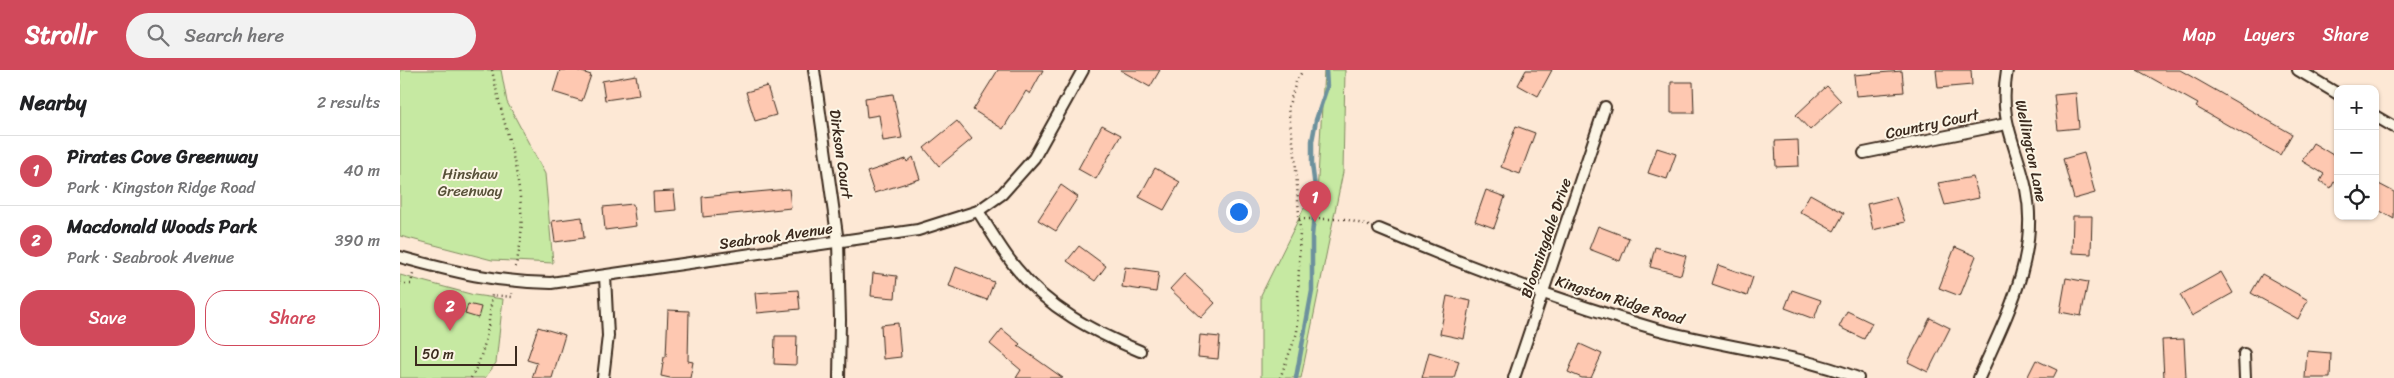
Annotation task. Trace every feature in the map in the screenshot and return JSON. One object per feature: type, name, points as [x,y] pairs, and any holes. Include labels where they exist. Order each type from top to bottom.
[{"type":"street","name":"Dirkson Court","points":[[814,70],[838,242],[840,320],[838,378]]},
{"type":"street","name":"Seabrook Avenue","points":[[400,257],[479,278],[513,283],[551,283],[918,230],[978,211],[1002,194],[1034,158],[1083,70]]},
{"type":"street","name":"Wellington Lane","points":[[1979,378],[2020,282],[2028,245],[2026,190],[2006,124],[2004,99],[2007,70]]},
{"type":"street","points":[[2298,70],[2334,92]]},
{"type":"street","name":"Bloomingdale Drive","points":[[1514,378],[1605,106]]},
{"type":"street","points":[[2379,118],[2394,127]]},
{"type":"street","name":"Country Court","points":[[1864,154],[2006,124]]},
{"type":"street","points":[[978,211],[1015,267],[1046,298],[1078,322],[1099,334],[1140,351]]},
{"type":"street","name":"Kingston Ridge Road","points":[[1379,229],[1456,262],[1656,328],[1818,364],[1858,378]]},
{"type":"street","points":[[603,378],[608,336],[605,276]]},
{"type":"street","points":[[2244,354],[2245,378]]},
{"type":"path","points":[[492,70],[499,108],[517,173],[519,197],[518,252],[514,270]]},
{"type":"path","points":[[1280,378],[1297,333],[1299,219],[1288,108],[1296,82],[1303,70]]},
{"type":"path","points":[[1299,219],[1345,220],[1379,229]]},
{"type":"path","points":[[400,284],[411,284],[413,274]]},
{"type":"path","points":[[471,378],[488,335],[492,295],[512,297]]},
{"type":"green space","name":"Hinshaw Greenway","points":[[400,70],[501,70],[507,102],[545,174],[553,263],[492,260],[400,236]]},
{"type":"green space","points":[[1324,70],[1345,70],[1343,172],[1301,378],[1261,378],[1261,295],[1304,208],[1316,214]]},
{"type":"green space","points":[[400,275],[474,295],[503,299],[496,363],[485,378],[400,378]]},
{"type":"building","points":[[560,70],[576,70],[591,75],[582,101],[553,92]]},
{"type":"building","points":[[998,70],[1043,70],[1030,94],[1026,91],[1003,129],[973,110]]},
{"type":"building","points":[[1120,70],[1160,70],[1150,87]]},
{"type":"building","points":[[1526,70],[1552,70],[1538,96],[1518,85]]},
{"type":"building","points":[[1936,70],[1971,70],[1972,85],[1938,88]]},
{"type":"building","points":[[2137,70],[2180,70],[2292,134],[2280,155],[2196,107],[2198,104]]},
{"type":"building","points":[[1902,71],[1904,92],[1856,96],[1854,75]]},
{"type":"building","points":[[636,75],[639,95],[605,100],[602,81]]},
{"type":"building","points":[[1671,82],[1693,82],[1694,113],[1671,113]]},
{"type":"building","points":[[767,86],[776,115],[755,121],[746,92]]},
{"type":"building","points":[[1827,86],[1841,101],[1810,130],[1796,115]]},
{"type":"building","points":[[2076,93],[2079,128],[2058,130],[2054,95]]},
{"type":"building","points":[[893,94],[902,138],[883,141],[879,115],[867,117],[865,98]]},
{"type":"building","points":[[957,121],[972,139],[939,166],[924,148]]},
{"type":"building","points":[[1102,125],[1121,135],[1096,179],[1078,169]]},
{"type":"building","points":[[1516,126],[1535,133],[1520,174],[1501,167]]},
{"type":"building","points":[[1798,140],[1799,166],[1776,167],[1775,141]]},
{"type":"building","points":[[2313,143],[2334,156],[2334,182],[2331,188],[2320,181],[2324,174],[2302,161]]},
{"type":"building","points":[[1657,148],[1676,154],[1667,179],[1648,173]]},
{"type":"building","points":[[2084,153],[2095,193],[2074,199],[2063,159]]},
{"type":"building","points":[[913,157],[920,179],[874,193],[867,172],[906,159],[907,162]]},
{"type":"building","points":[[1155,168],[1180,182],[1164,210],[1139,197]]},
{"type":"building","points":[[1973,177],[1979,198],[1945,205],[1938,183]]},
{"type":"building","points":[[2379,184],[2394,192],[2394,219],[2379,210]]},
{"type":"building","points":[[1061,185],[1078,197],[1056,231],[1038,220]]},
{"type":"building","points":[[789,189],[791,208],[703,217],[702,197]]},
{"type":"building","points":[[1486,190],[1505,197],[1494,228],[1475,221]]},
{"type":"building","points":[[674,191],[676,210],[654,212],[653,192]]},
{"type":"building","points":[[1810,194],[1844,213],[1834,231],[1800,212]]},
{"type":"building","points":[[1896,197],[1905,222],[1873,230],[1867,204]]},
{"type":"building","points":[[633,204],[636,226],[605,230],[603,207]]},
{"type":"building","points":[[2073,216],[2092,216],[2091,254],[2072,253]]},
{"type":"building","points":[[582,217],[584,238],[555,242],[552,221]]},
{"type":"building","points":[[1598,226],[1629,238],[1620,261],[1589,249]]},
{"type":"building","points":[[1079,246],[1106,266],[1095,281],[1067,261]]},
{"type":"building","points":[[1655,247],[1686,256],[1681,275],[1650,267]]},
{"type":"building","points":[[1955,247],[1976,256],[1960,296],[1939,288]]},
{"type":"building","points":[[1718,265],[1753,277],[1747,296],[1712,284]]},
{"type":"building","points":[[956,267],[994,282],[987,300],[949,286]]},
{"type":"building","points":[[1125,267],[1159,272],[1156,292],[1122,287]]},
{"type":"building","points":[[2221,272],[2233,293],[2192,316],[2180,295]]},
{"type":"building","points":[[873,273],[897,276],[895,298],[871,296]]},
{"type":"building","points":[[1184,274],[1215,303],[1201,318],[1170,289]]},
{"type":"building","points":[[2262,274],[2308,300],[2298,319],[2251,293]]},
{"type":"building","points":[[2066,278],[2088,282],[2081,316],[2060,312]]},
{"type":"building","points":[[798,290],[800,309],[757,313],[755,293]]},
{"type":"building","points":[[1792,290],[1821,300],[1814,319],[1785,308]]},
{"type":"building","points":[[1447,296],[1471,301],[1464,339],[1440,334]]},
{"type":"building","points":[[468,304],[481,307],[478,318],[465,314]]},
{"type":"building","points":[[668,310],[689,311],[688,361],[693,362],[690,378],[661,376],[664,357],[666,357]]},
{"type":"building","points":[[1847,311],[1872,323],[1864,339],[1839,327]]},
{"type":"building","points":[[1930,318],[1950,328],[1928,372],[1908,362]]},
{"type":"building","points":[[898,323],[901,357],[883,359],[881,325]]},
{"type":"building","points":[[538,327],[565,335],[552,378],[532,378],[537,363],[527,360]]},
{"type":"building","points":[[1002,329],[1020,344],[1018,346],[1063,378],[1016,378],[1021,370],[990,344]]},
{"type":"building","points":[[1200,335],[1220,337],[1218,359],[1198,357]]},
{"type":"building","points":[[775,336],[797,336],[796,365],[774,364]]},
{"type":"building","points":[[2184,339],[2186,378],[2164,378],[2162,340]]},
{"type":"building","points":[[1580,344],[1602,354],[1591,378],[1582,378],[1568,372]]},
{"type":"building","points":[[2307,351],[2331,353],[2330,378],[2305,378]]},
{"type":"building","points":[[1429,352],[1459,361],[1454,378],[1422,378]]},
{"type":"building","points":[[2036,360],[2057,370],[2053,378],[2027,378]]},
{"type":"waterway","points":[[1296,378],[1312,291],[1312,236],[1316,195],[1312,164],[1312,141],[1316,120],[1327,87],[1326,70]]},
{"type":"place","name":"Pirates Cove Greenway","points":[[1315,222]]},
{"type":"place","name":"Macdonald Woods Park","points":[[450,331]]}]
